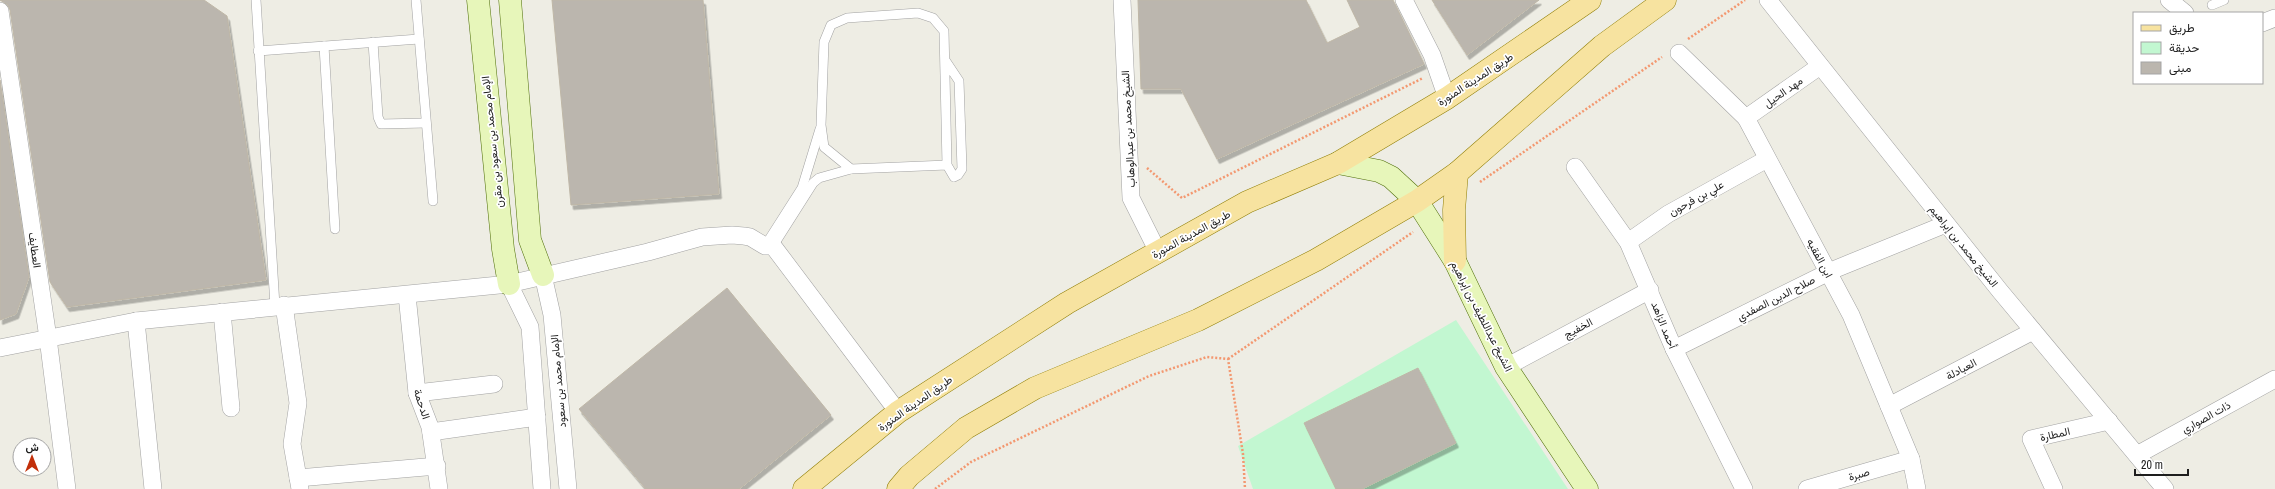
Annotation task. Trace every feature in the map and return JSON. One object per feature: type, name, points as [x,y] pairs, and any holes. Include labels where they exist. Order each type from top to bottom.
[{"type":"main road","name":"طريق المدينة المنورة","points":[[804,489],[898,412],[1067,303],[1247,202],[1338,163],[1447,98],[1590,0]]},
{"type":"main road","points":[[898,489],[909,476],[966,428],[1035,388],[1198,320],[1316,260],[1417,202],[1457,173],[1602,46],[1665,0]]},
{"type":"main road","points":[[1455,261],[1454,210],[1457,173]]},
{"type":"street","name":"الإمام محمد بن سعود بن مقرن","points":[[478,0],[503,249],[509,284]]},
{"type":"street","points":[[510,0],[530,240],[544,275]]},
{"type":"street","name":"الشيخ محمد بن عبدالوهاب","points":[[1122,0],[1131,198],[1158,252]]},
{"type":"street","points":[[1404,0],[1432,55],[1447,98]]},
{"type":"street","name":"الشيخ محمد بن إبراهيم","points":[[1768,0],[1946,224],[2165,489]]},
{"type":"street","points":[[2170,0],[2184,12]]},
{"type":"street","name":"العطايف","points":[[0,11],[48,338],[67,489]]},
{"type":"street","points":[[2263,23],[2275,18]]},
{"type":"street","name":"ابن الفقيه","points":[[1677,49],[1746,118],[1851,315],[1911,459],[1917,489]]},
{"type":"street","name":"مهد الحيل","points":[[1746,118],[1820,66]]},
{"type":"street","name":"علي بن فرحون","points":[[1628,242],[1668,214],[1767,159]]},
{"type":"street","name":"الشيخ عبداللطيف بن إبراهيم","points":[[1338,163],[1379,171],[1391,177],[1417,202],[1455,261],[1506,367],[1587,489]]},
{"type":"street","name":"أحمد الزاهد","points":[[1575,167],[1628,242],[1650,290],[1674,349],[1744,489]]},
{"type":"street","name":"صلاح الدين الصفدي","points":[[1674,349],[1828,272],[1946,224]]},
{"type":"street","points":[[0,348],[136,321],[509,284],[648,252],[702,237],[732,235],[744,236],[769,246],[898,412]]},
{"type":"street","name":"الإمام محمد بن سعود","points":[[544,275],[552,315],[568,489]]},
{"type":"street","points":[[509,284],[530,327],[542,489]]},
{"type":"street","name":"الخفيج","points":[[1506,367],[1650,290]]},
{"type":"street","name":"الدحمة","points":[[407,295],[417,393],[431,432],[437,466],[439,489]]},
{"type":"street","points":[[280,306],[298,403],[292,444],[299,483],[437,466]]},
{"type":"street","points":[[222,312],[231,408]]},
{"type":"street","points":[[136,321],[153,489]]},
{"type":"street","name":"العبادلة","points":[[1889,406],[2033,331]]},
{"type":"street","name":"ذات الصواري","points":[[2137,455],[2275,380]]},
{"type":"street","points":[[417,393],[494,384]]},
{"type":"street","points":[[431,432],[537,417]]},
{"type":"street","name":"المطارة","points":[[2054,489],[2031,439],[2109,421]]},
{"type":"street","name":"صبرة","points":[[1806,489],[1911,459]]},
{"type":"lane","points":[[256,0],[258,50],[280,306]]},
{"type":"lane","points":[[416,0],[433,202]]},
{"type":"lane","points":[[2212,5],[2224,0]]},
{"type":"lane","points":[[851,169],[824,147],[821,125],[824,42],[831,25],[847,18],[918,13],[933,18],[944,31],[947,165],[954,178],[962,169],[959,81],[945,60]]},
{"type":"lane","points":[[258,50],[419,39]]},
{"type":"lane","points":[[373,42],[378,117],[381,124],[426,123]]},
{"type":"lane","points":[[324,46],[335,229]]},
{"type":"lane","points":[[769,246],[802,188],[821,125]]},
{"type":"lane","points":[[769,246],[813,183],[819,178],[851,169],[947,165]]},
{"type":"path","points":[[1476,184],[1677,49],[1745,0]]},
{"type":"path","points":[[1129,153],[1182,198],[1438,71]]},
{"type":"path","points":[[935,489],[971,462],[1149,376],[1207,357],[1228,359],[1400,240]]},
{"type":"path","points":[[1228,359],[1243,454],[1245,489]]},
{"type":"green space","points":[[1456,320],[1568,489],[1253,489],[1238,446]]},
{"type":"building","points":[[0,0],[204,0],[227,16],[266,280],[67,307],[50,282],[10,10],[8,5]]},
{"type":"building","points":[[552,0],[703,0],[719,194],[571,205]]},
{"type":"building","points":[[1138,0],[1306,0],[1327,43],[1360,27],[1347,0],[1393,0],[1424,64],[1217,159],[1181,89],[1141,89]]},
{"type":"building","points":[[1432,0],[1539,0],[1467,55]]},
{"type":"building","points":[[0,80],[29,277],[16,314],[0,320]]},
{"type":"building","points":[[727,288],[831,415],[739,489],[646,489],[579,409]]},
{"type":"building","points":[[1418,368],[1456,443],[1362,489],[1336,489],[1304,423]]}]
